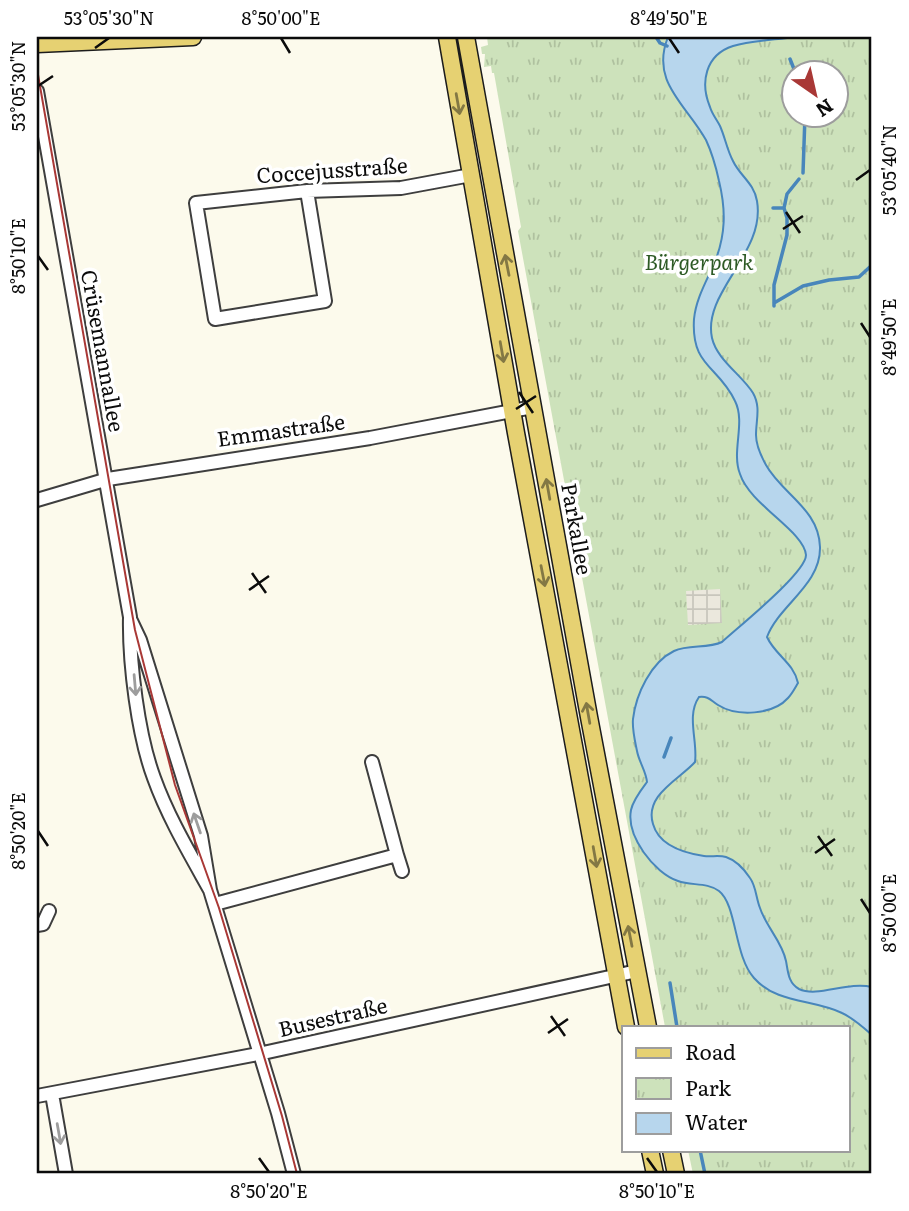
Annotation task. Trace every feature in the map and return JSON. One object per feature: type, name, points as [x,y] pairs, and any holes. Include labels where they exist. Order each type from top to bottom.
[{"type":"main road","points":[[37,44],[193,37]]},
{"type":"main road","name":"Parkallee","points":[[447,37],[512,411],[626,1026]]},
{"type":"main road","name":"Parkallee","points":[[466,37],[648,1026]]},
{"type":"main road","points":[[650,1152],[655,1174]]},
{"type":"main road","points":[[671,1152],[676,1174]]},
{"type":"street","name":"Crüsemannallee","points":[[37,91],[130,617],[129,643],[136,702],[153,777],[215,904],[294,1174]]},
{"type":"street","name":"Coccejusstraße","points":[[307,191],[326,301],[215,318],[196,203],[307,191],[401,188],[471,175]]},
{"type":"street","name":"Emmastraße","points":[[37,500],[105,479],[370,438],[533,407]]},
{"type":"street","name":"Crüsemannallee","points":[[130,617],[140,639],[201,836],[210,890]]},
{"type":"street","points":[[372,762],[402,871]]},
{"type":"street","points":[[215,904],[397,855]]},
{"type":"street","points":[[37,925],[43,924],[49,911]]},
{"type":"street","name":"Busestraße","points":[[37,1096],[260,1054],[637,971]]},
{"type":"street","points":[[52,1094],[66,1174]]},
{"type":"green space","name":"Bürgerpark","points":[[487,37],[872,37],[872,1174],[693,1174],[688,1152],[850,1152],[850,1026],[665,1026],[518,231],[521,227],[494,73],[491,66],[484,67],[485,54],[482,54],[481,47],[488,45]]},
{"type":"shaded area","points":[[720,589],[722,623],[688,625],[686,591]]},
{"type":"water","points":[[668,37],[796,37],[733,46],[716,56],[707,71],[705,89],[711,110],[733,161],[753,189],[757,201],[757,220],[752,238],[716,304],[711,321],[715,346],[748,386],[757,403],[756,439],[766,465],[807,512],[818,534],[820,547],[814,573],[780,615],[767,637],[789,664],[798,683],[781,704],[764,711],[735,711],[699,697],[693,712],[695,762],[658,796],[652,814],[653,824],[661,838],[673,847],[696,855],[726,857],[745,871],[754,885],[763,915],[781,947],[789,976],[799,989],[815,992],[853,986],[872,987],[872,1035],[842,1013],[784,997],[763,986],[747,969],[725,898],[714,888],[669,877],[651,862],[633,831],[633,803],[647,782],[633,731],[637,699],[646,680],[658,663],[674,651],[722,642],[783,587],[803,563],[806,555],[796,537],[754,496],[740,474],[737,456],[739,418],[735,401],[701,357],[697,347],[694,335],[695,312],[721,243],[723,202],[706,140],[667,80],[664,53]]},
{"type":"waterway","points":[[656,37],[660,43],[667,46]]},
{"type":"waterway","points":[[803,173],[805,130]]},
{"type":"waterway","points":[[774,306],[774,285],[787,235],[784,208],[787,194],[799,179]]},
{"type":"waterway","points":[[773,208],[784,208]]},
{"type":"waterway","points":[[774,303],[803,286],[859,277],[872,265]]},
{"type":"waterway","points":[[664,757],[671,738]]},
{"type":"waterway","points":[[670,983],[677,1026]]},
{"type":"waterway","points":[[700,1152],[705,1174]]},
{"type":"tram line","points":[[37,69],[135,630],[175,785],[219,908],[297,1174]]}]
